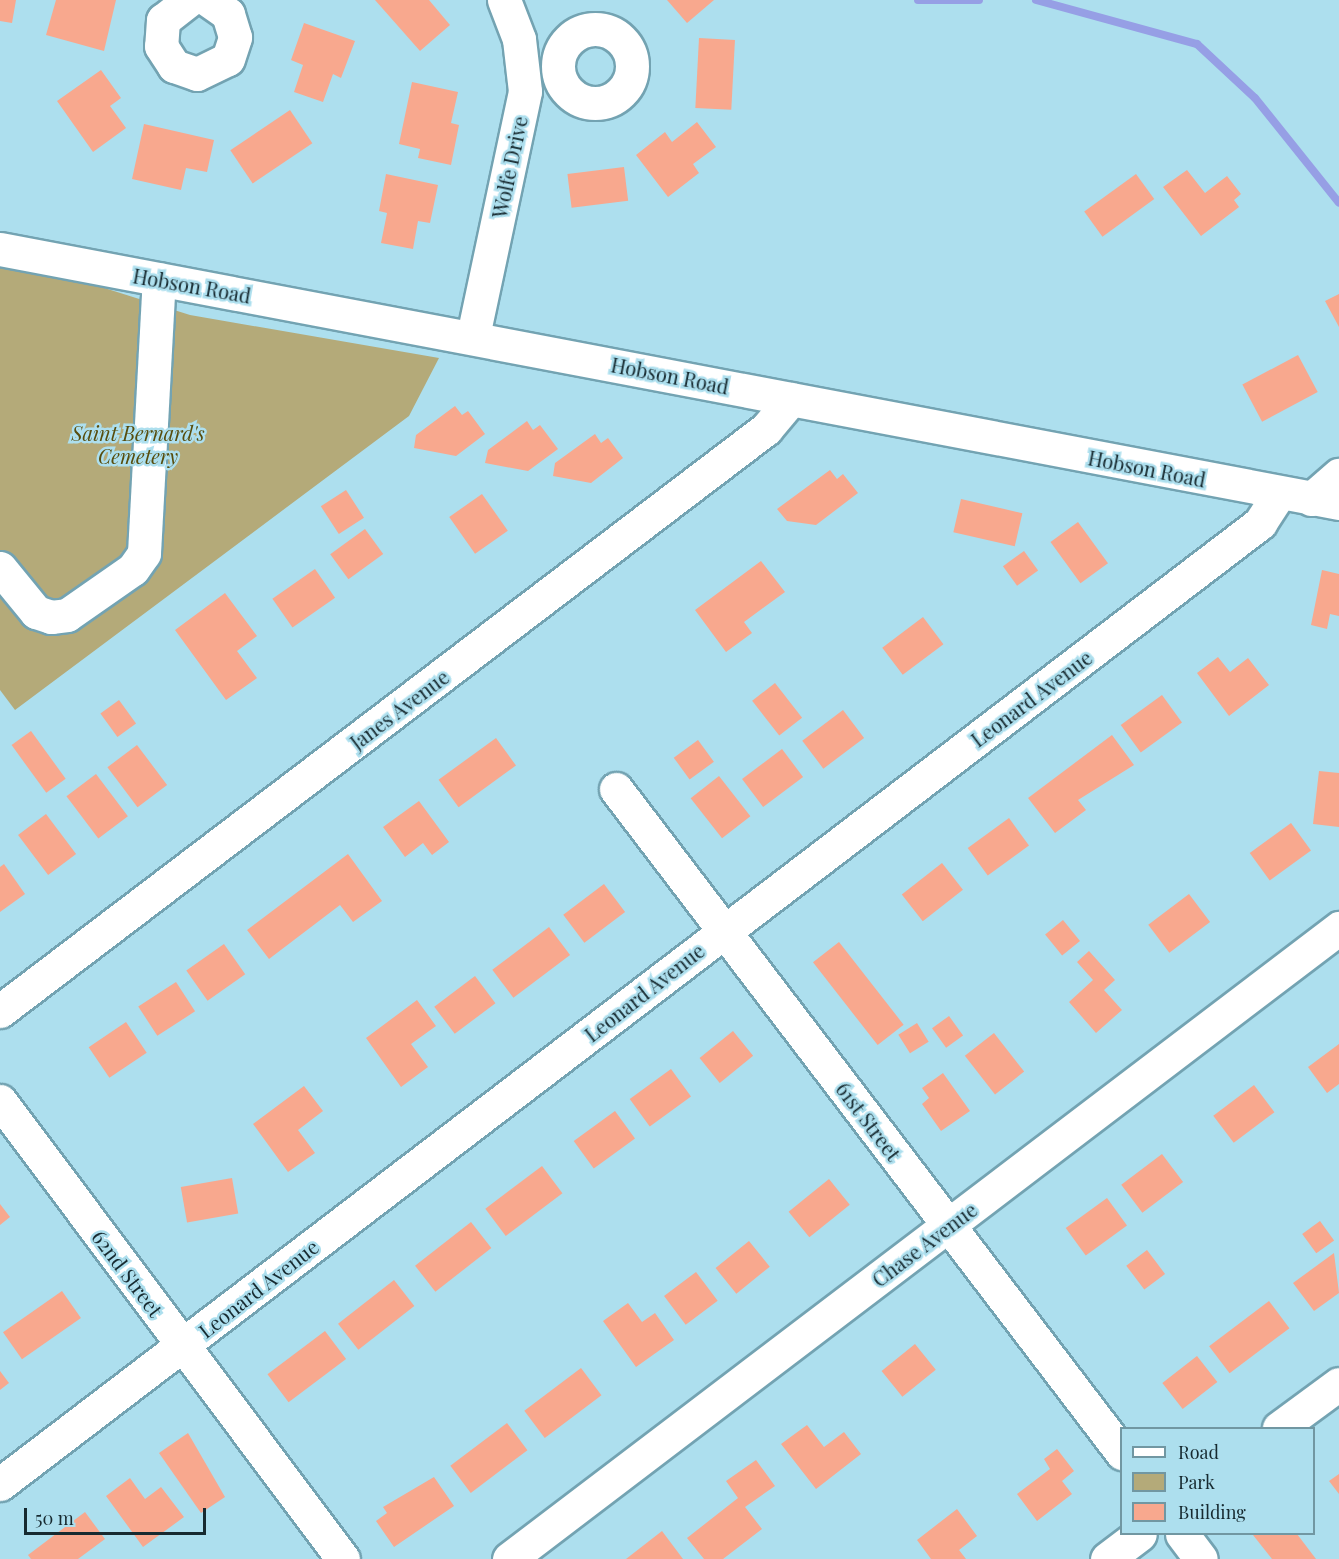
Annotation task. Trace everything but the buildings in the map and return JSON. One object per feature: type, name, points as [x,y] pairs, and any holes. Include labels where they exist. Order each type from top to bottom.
[{"type":"street","name":"Wolfe Drive","points":[[473,336],[525,91],[525,64],[504,0]]},
{"type":"street","points":[[525,64],[558,66]]},
{"type":"street","name":"Hobson Road","points":[[0,249],[473,336],[1279,494],[1325,501]]},
{"type":"street","points":[[0,568],[36,612],[51,617],[67,615],[132,569],[144,553],[159,279]]},
{"type":"street","name":"Janes Avenue","points":[[0,1011],[766,429],[791,399]]},
{"type":"street","points":[[1325,501],[1339,475]]},
{"type":"street","name":"Leonard Avenue","points":[[0,1484],[1260,524],[1279,494]]},
{"type":"street","name":"61st Street","points":[[616,789],[1120,1450]]},
{"type":"street","name":"Chase Avenue","points":[[509,1559],[1339,928]]},
{"type":"street","name":"62nd Street","points":[[0,1101],[343,1559]]},
{"type":"street","points":[[1281,1427],[1339,1384]]},
{"type":"street","points":[[1107,1559],[1137,1535]]},
{"type":"street","points":[[1183,1535],[1201,1559]]},
{"type":"green space","name":"Saint Bernard's Cemetery","points":[[0,266],[79,280],[190,315],[439,358],[409,416],[15,710],[0,690]]},
{"type":"waterway","points":[[918,0],[979,0]]},
{"type":"waterway","points":[[1036,0],[1197,44],[1255,98],[1339,203]]}]
